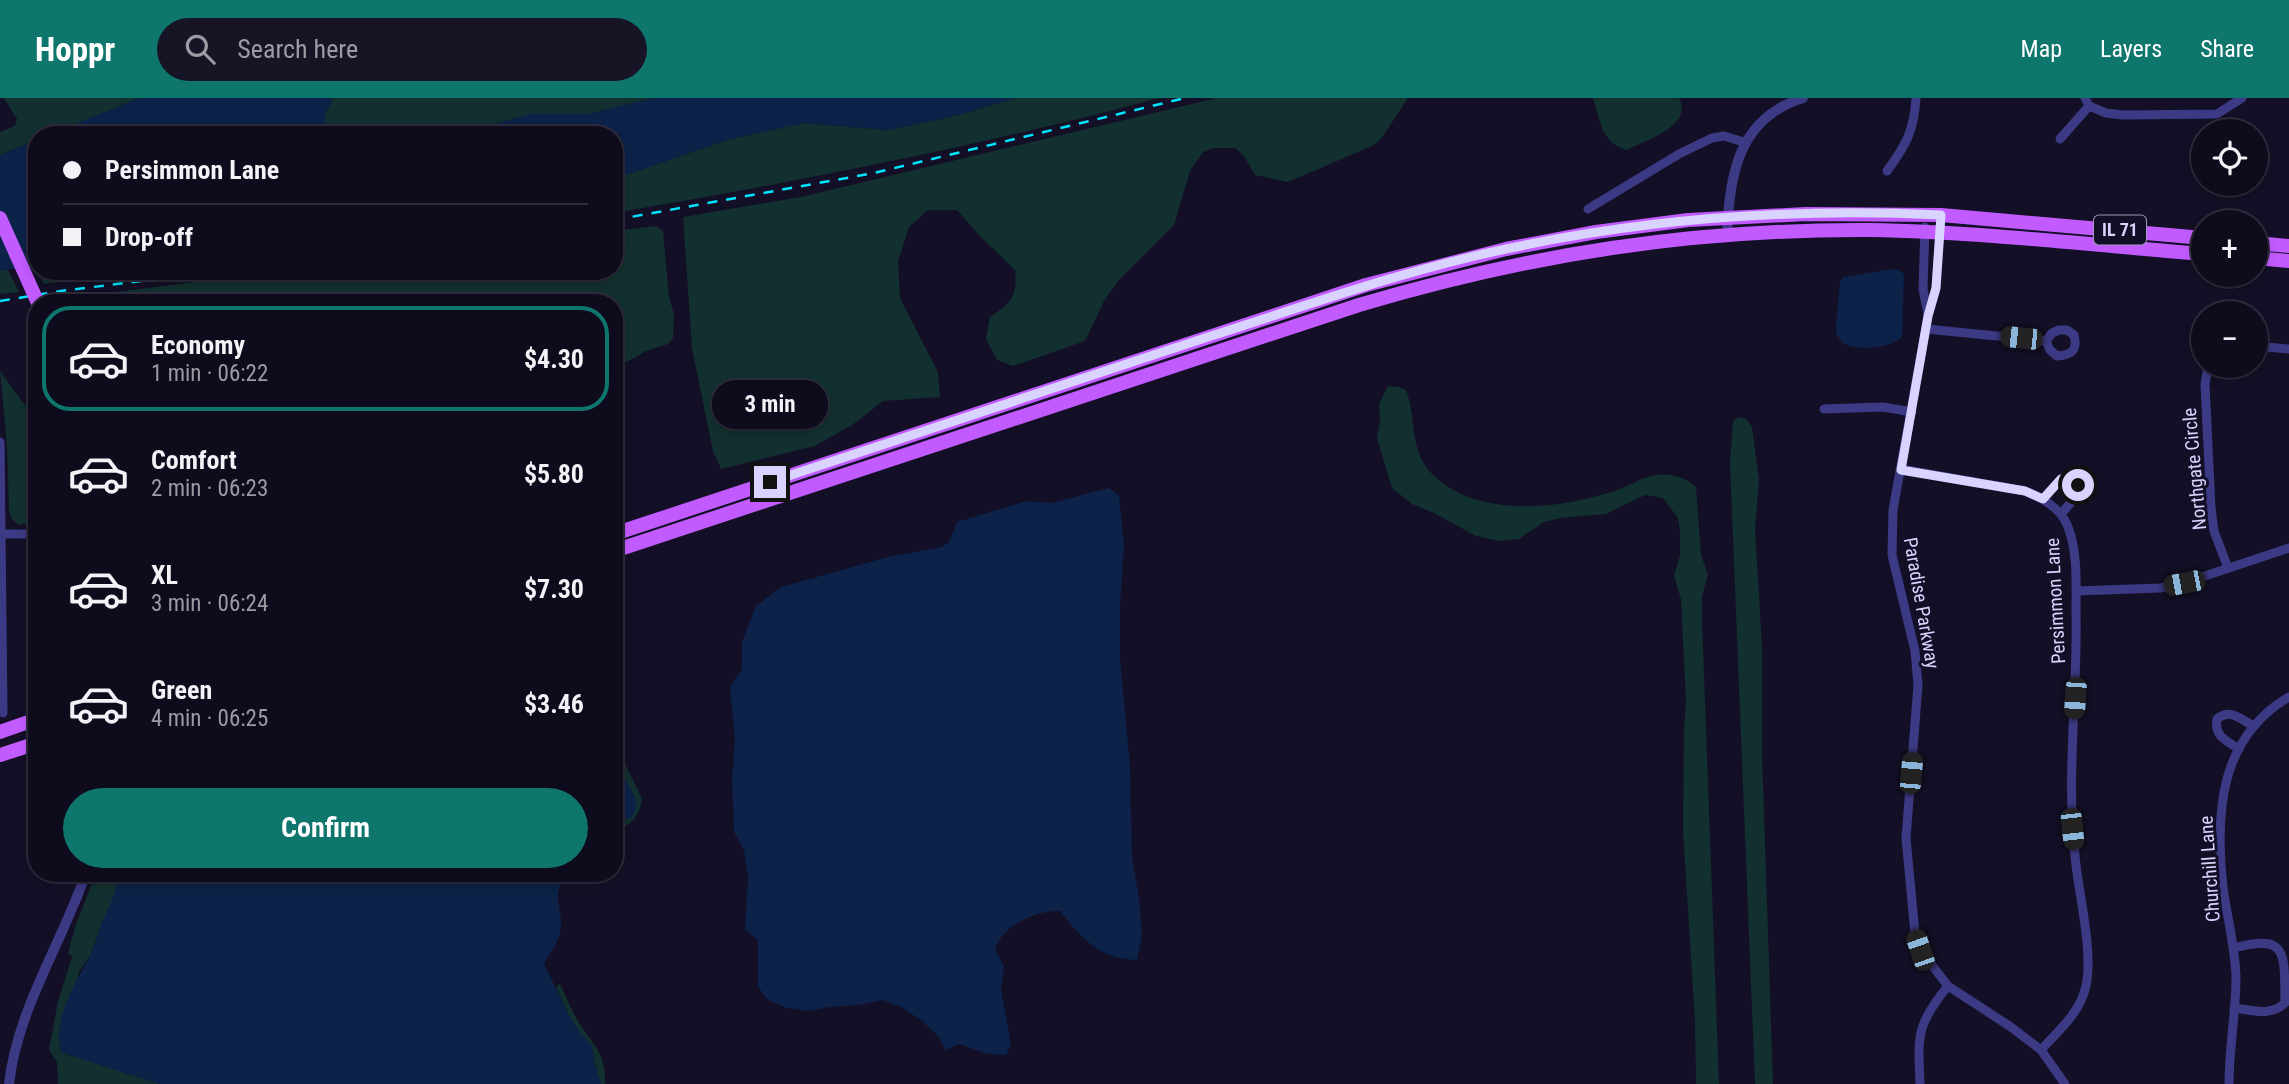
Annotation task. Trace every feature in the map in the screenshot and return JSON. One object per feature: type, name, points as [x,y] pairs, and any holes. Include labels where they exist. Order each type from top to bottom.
[{"type":"main road","name":"IL 71","points":[[623,531],[998,405],[1378,282],[1517,247],[1648,225],[1728,217],[1806,214],[1933,215],[2191,237]]},
{"type":"main road","points":[[0,218],[34,294]]},
{"type":"main road","name":"IL 71","points":[[623,548],[1415,288],[1582,251],[1727,234],[1809,231],[1933,232],[2191,253]]},
{"type":"main road","points":[[2268,244],[2289,246]]},
{"type":"main road","points":[[2268,259],[2289,261]]},
{"type":"main road","points":[[0,732],[28,722]]},
{"type":"main road","points":[[0,755],[28,746]]},
{"type":"street","points":[[1886,171],[1904,147],[1914,124],[1916,98]]},
{"type":"street","points":[[1727,234],[1731,185],[1744,142],[1771,116],[1797,99]]},
{"type":"street","points":[[2060,139],[2087,102],[2106,113],[2123,115],[2217,114],[2239,99]]},
{"type":"street","points":[[1588,209],[1679,154],[1712,138],[1724,136],[1744,142]]},
{"type":"street","name":"Paradise Parkway","points":[[1933,215],[1936,288],[1928,316],[1893,510],[1891,540],[1895,573],[1915,651],[1918,685],[1906,838],[1915,934],[1920,950],[1948,986],[2041,1049],[2065,1084]]},
{"type":"street","name":"Paradise Parkway","points":[[1928,316],[1923,289],[1933,232],[1933,215]]},
{"type":"street","points":[[1927,329],[2046,341]]},
{"type":"street","points":[[2268,347],[2289,349]]},
{"type":"street","name":"Northgate Circle","points":[[2205,378],[2211,508],[2214,531],[2228,568]]},
{"type":"street","points":[[1824,409],[1883,407],[1912,412]]},
{"type":"street","points":[[0,442],[3,713]]},
{"type":"street","name":"Persimmon Lane","points":[[1901,470],[2025,491],[2043,499],[2061,514],[2067,524],[2074,550],[2077,653],[2070,792],[2088,962],[2086,987],[2075,1014],[2041,1049]]},
{"type":"street","name":"Persimmon Lane","points":[[2043,499],[2061,479],[2071,478],[2076,481],[2080,492],[2061,514]]},
{"type":"street","points":[[1,534],[28,534]]},
{"type":"street","points":[[2076,591],[2160,588],[2184,583],[2289,548]]},
{"type":"street","name":"Churchill Lane","points":[[2229,1084],[2236,978],[2224,888],[2220,816],[2225,781],[2253,726],[2276,704],[2289,697]]},
{"type":"street","points":[[2239,749],[2219,737],[2217,719],[2222,714],[2231,713],[2253,726]]},
{"type":"street","points":[[9,1084],[27,1014],[82,882]]},
{"type":"street","name":"Churchill Lane","points":[[2234,948],[2266,941],[2278,946],[2284,954],[2285,1003],[2278,1010],[2267,1012],[2234,1008]]},
{"type":"street","points":[[1920,1084],[1919,1034],[1926,1016],[1948,986]]},
{"type":"green space","points":[[4,98],[140,98],[71,126],[28,126],[28,144],[0,155],[0,132],[15,126],[17,119]]},
{"type":"green space","points":[[333,98],[653,98],[589,114],[532,114],[486,126],[330,126],[324,121]]},
{"type":"green space","points":[[1015,98],[1159,98],[888,162],[623,211],[623,176],[727,140],[804,123],[889,130],[962,114]]},
{"type":"green space","points":[[1217,98],[1408,98],[1381,139],[1372,146],[1288,182],[1255,175],[1244,156],[1235,148],[1213,148],[1203,152],[1190,171],[1174,225],[1117,282],[1104,301],[1085,341],[1013,366],[997,360],[986,339],[990,317],[1012,298],[1015,270],[957,210],[928,210],[909,227],[898,261],[900,298],[938,372],[940,397],[883,401],[855,423],[815,446],[721,469],[713,451],[692,348],[683,217],[801,197]]},
{"type":"green space","points":[[1593,98],[1679,98],[1682,108],[1680,117],[1666,131],[1627,150],[1607,137]]},
{"type":"green space","points":[[656,226],[663,231],[669,297],[674,314],[673,338],[668,344],[646,351],[623,364],[623,294],[100,294],[213,280],[623,280],[623,230]]},
{"type":"green space","points":[[0,270],[8,270],[19,292],[0,294]]},
{"type":"green space","points":[[42,280],[77,280],[44,284]]},
{"type":"green space","points":[[0,371],[28,409],[28,523],[19,525],[12,519],[9,511],[7,446]]},
{"type":"green space","points":[[1388,386],[1406,390],[1416,445],[1425,465],[1433,475],[1452,489],[1473,499],[1522,506],[1572,502],[1622,488],[1646,477],[1662,475],[1683,479],[1696,487],[1701,555],[1708,574],[1702,597],[1702,619],[1719,1084],[1696,1084],[1695,1021],[1683,831],[1686,702],[1681,599],[1674,576],[1680,555],[1678,518],[1663,498],[1645,495],[1606,514],[1544,522],[1519,539],[1500,541],[1476,536],[1412,504],[1392,488],[1377,438],[1379,404]]},
{"type":"green space","points":[[1738,417],[1746,419],[1752,427],[1759,480],[1755,529],[1762,647],[1762,753],[1773,1084],[1755,1084],[1730,463],[1733,421]]},
{"type":"green space","points":[[623,760],[642,799],[634,819],[623,827],[623,819],[635,797],[623,777]]},
{"type":"green space","points":[[92,882],[118,882],[91,954],[79,972],[60,1048],[63,1053],[160,1084],[58,1084],[57,1062],[49,1050],[58,1001],[72,957],[68,953]]},
{"type":"green space","points":[[560,984],[579,1023],[600,1054],[605,1084],[601,1084],[592,1047],[569,1016],[556,987]]},
{"type":"water","points":[[140,98],[333,98],[324,120],[330,126],[70,126]]},
{"type":"water","points":[[654,98],[1015,98],[962,114],[889,130],[804,123],[727,140],[623,176],[623,126],[486,126],[532,114],[589,114]]},
{"type":"water","points":[[28,144],[28,268],[0,270],[0,155]]},
{"type":"water","points":[[1900,270],[1904,275],[1902,338],[1888,345],[1872,348],[1842,343],[1836,333],[1840,281],[1843,277]]},
{"type":"water","points":[[1108,488],[1119,495],[1124,545],[1120,660],[1130,765],[1132,856],[1142,935],[1137,960],[1112,956],[1101,951],[1084,938],[1060,911],[1037,914],[1009,929],[995,949],[1004,966],[1001,990],[1011,1045],[1006,1055],[988,1054],[959,1044],[945,1050],[939,1037],[922,1021],[903,1008],[883,1000],[808,1011],[787,1008],[768,1000],[758,987],[758,940],[745,930],[748,877],[744,850],[734,832],[732,779],[735,739],[730,688],[742,669],[742,642],[756,606],[781,587],[888,557],[942,547],[949,542],[957,522],[1026,501],[1052,503]]},
{"type":"water","points":[[623,777],[636,806],[634,813],[623,821]]},
{"type":"water","points":[[118,882],[564,882],[558,893],[560,933],[544,963],[569,1016],[592,1046],[601,1084],[160,1084],[63,1053],[59,1043],[59,1030],[66,1003],[92,952]]},
{"type":"railway","points":[[623,218],[874,173],[1185,98]]},
{"type":"railway","points":[[43,294],[149,280]]},
{"type":"railway","points":[[0,301],[28,296]]},
{"type":"route","points":[[770,482],[1332,296],[1437,265],[1596,232],[1688,220],[1806,214],[1871,214],[1941,215],[1936,288],[1928,316],[1901,470],[2025,491],[2043,499],[2061,479],[2071,478],[2078,485]]}]
